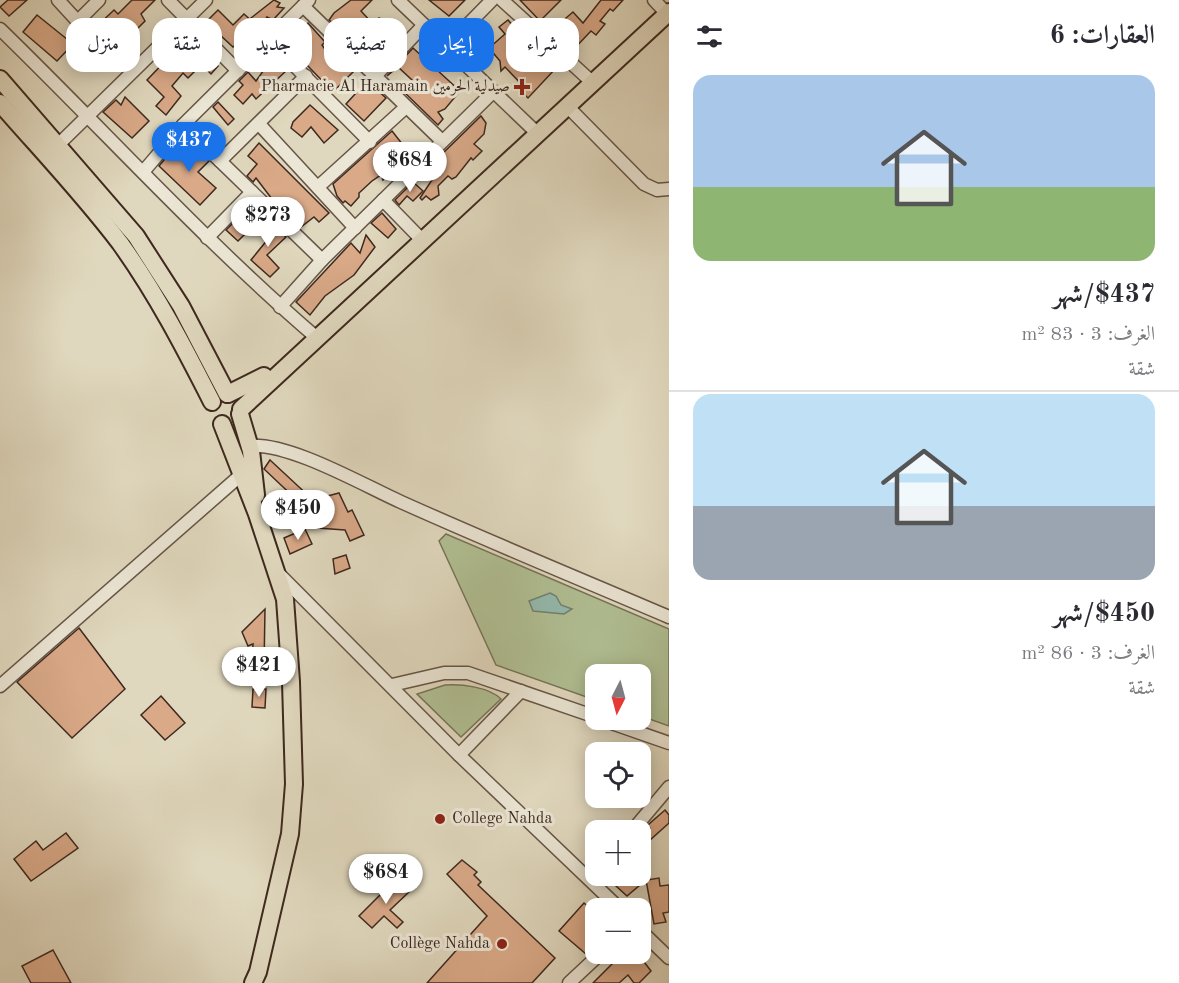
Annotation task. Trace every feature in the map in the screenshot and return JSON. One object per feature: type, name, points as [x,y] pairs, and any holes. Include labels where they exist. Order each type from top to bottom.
[{"type":"main road","points":[[222,424],[231,423],[300,353],[668,13]]},
{"type":"main road","points":[[0,79],[118,212],[147,253],[186,315],[223,397]]},
{"type":"main road","points":[[0,103],[104,223],[134,263],[223,397],[238,401],[249,446],[257,514]]},
{"type":"main road","points":[[253,983],[258,972],[290,834],[294,784],[289,646],[285,599],[278,573],[222,424],[212,415],[223,397],[246,387],[300,353]]},
{"type":"street","points":[[58,0],[76,18]]},
{"type":"street","points":[[80,18],[99,0]]},
{"type":"street","points":[[168,0],[184,18]]},
{"type":"street","points":[[188,18],[206,0]]},
{"type":"street","points":[[398,0],[419,20]]},
{"type":"street","points":[[474,18],[492,0]]},
{"type":"street","points":[[502,0],[593,83]]},
{"type":"street","points":[[654,0],[668,13]]},
{"type":"street","points":[[291,18],[306,3],[374,77],[442,141]]},
{"type":"street","points":[[0,29],[207,238],[280,307],[317,338]]},
{"type":"street","points":[[374,77],[419,30]]},
{"type":"street","points":[[58,145],[152,53]]},
{"type":"street","points":[[222,55],[234,67]]},
{"type":"street","points":[[142,172],[183,125],[237,72]]},
{"type":"street","points":[[302,72],[370,142]]},
{"type":"street","points":[[473,72],[538,134]]},
{"type":"street","points":[[220,161],[306,76]]},
{"type":"street","points":[[280,307],[322,260],[493,92]]},
{"type":"street","points":[[567,106],[644,184],[657,190],[669,189]]},
{"type":"street","points":[[319,186],[406,107]]},
{"type":"street","points":[[259,124],[319,186],[355,228]]},
{"type":"street","points":[[183,125],[322,260]]},
{"type":"street","points":[[207,238],[252,192]]},
{"type":"street","points":[[383,200],[423,241]]},
{"type":"street","points":[[249,446],[264,445],[346,474],[399,501],[669,617]]},
{"type":"street","points":[[0,686],[242,474]]},
{"type":"street","points":[[278,573],[392,685],[459,755],[585,871]]},
{"type":"street","points":[[392,685],[444,673],[468,673],[585,713]]},
{"type":"street","points":[[459,755],[521,691]]},
{"type":"street","points":[[632,730],[669,743]]},
{"type":"street","points":[[641,820],[669,787]]},
{"type":"street","points":[[600,886],[610,898]]},
{"type":"street","points":[[651,941],[669,958]]},
{"type":"street","points":[[569,983],[589,964]]},
{"type":"green space","points":[[446,534],[669,629],[669,726],[651,720],[651,664],[585,664],[585,696],[496,665],[439,541]]},
{"type":"green space","points":[[445,685],[475,687],[501,699],[461,737],[417,694]]},
{"type":"water","points":[[550,593],[556,596],[561,605],[572,609],[564,614],[533,611],[529,601]]},
{"type":"building","points":[[8,0],[27,0],[9,16],[0,7]]},
{"type":"building","points":[[132,0],[155,0],[141,14],[145,21],[140,26],[140,18],[106,18],[114,10],[118,14]]},
{"type":"building","points":[[274,0],[280,3],[277,7],[284,8],[275,18],[251,18]]},
{"type":"building","points":[[351,0],[372,0],[361,11],[367,18],[330,18]]},
{"type":"building","points":[[429,0],[465,0],[449,16]]},
{"type":"building","points":[[520,0],[561,0],[543,18],[537,18]]},
{"type":"building","points":[[601,0],[623,0],[613,11],[610,9],[600,21],[605,24],[596,35],[591,31],[579,44],[579,19],[583,23]]},
{"type":"building","points":[[218,10],[234,24],[233,47],[222,37],[222,18],[210,18]]},
{"type":"building","points":[[573,12],[578,18],[566,18]]},
{"type":"building","points":[[37,15],[66,38],[66,51],[57,61],[23,32]]},
{"type":"building","points":[[506,22],[506,68],[501,71],[500,61],[494,54],[494,44],[505,34],[499,27]]},
{"type":"building","points":[[312,27],[324,41],[322,45],[324,72],[353,72],[336,89],[330,89],[312,70]]},
{"type":"building","points":[[413,48],[419,53],[419,72],[439,72],[460,91],[445,109],[438,112],[443,119],[438,125],[405,93],[408,89],[406,85],[412,80],[403,72],[407,72],[407,54]]},
{"type":"building","points":[[155,72],[194,72],[188,78],[183,73],[172,86],[181,96],[166,115],[156,106],[164,97],[147,80]]},
{"type":"building","points":[[248,72],[256,81],[262,72],[285,72],[256,99],[252,94],[243,104],[234,95],[243,85],[239,81]]},
{"type":"building","points":[[510,72],[552,72],[528,98],[519,89],[523,86]]},
{"type":"building","points":[[367,81],[386,98],[364,121],[346,104]]},
{"type":"building","points":[[125,97],[149,121],[132,138],[103,112],[116,100],[121,105]]},
{"type":"building","points":[[218,102],[234,119],[228,125],[213,107]]},
{"type":"building","points":[[310,105],[338,130],[324,143],[311,127],[302,137],[291,128],[293,122]]},
{"type":"building","points":[[481,116],[486,123],[484,134],[474,144],[482,151],[473,160],[471,158],[456,177],[452,179],[448,176],[438,186],[439,195],[431,200],[426,196],[422,200],[420,198],[434,177],[432,172],[443,162],[436,160]]},
{"type":"building","points":[[392,131],[407,150],[395,159],[397,162],[383,180],[381,175],[372,181],[359,193],[359,197],[351,206],[345,201],[343,203],[337,196],[333,184]]},
{"type":"building","points":[[259,143],[329,213],[319,222],[314,217],[301,227],[275,203],[256,178],[253,182],[247,176],[257,164],[248,156]]},
{"type":"building","points":[[188,148],[196,149],[209,161],[198,172],[216,188],[200,205],[159,166],[173,149],[184,157]]},
{"type":"building","points":[[413,182],[423,191],[413,201],[407,196],[399,205],[395,200]]},
{"type":"building","points":[[382,213],[396,229],[388,238],[371,223]]},
{"type":"building","points":[[242,214],[254,225],[238,241],[226,230]]},
{"type":"building","points":[[268,219],[286,237],[267,255],[279,268],[270,277],[251,260],[268,239],[258,229]]},
{"type":"building","points":[[366,235],[375,247],[354,275],[325,296],[310,315],[296,302],[351,243],[360,253]]},
{"type":"building","points":[[270,460],[313,500],[339,493],[348,512],[352,510],[364,535],[350,541],[345,530],[317,528],[310,512],[305,511],[301,504],[264,469]]},
{"type":"building","points":[[305,529],[312,544],[290,554],[284,538]]},
{"type":"building","points":[[346,555],[350,568],[335,574],[333,559]]},
{"type":"building","points":[[265,609],[264,667],[252,666],[253,644],[248,646],[242,632]]},
{"type":"building","points":[[79,628],[125,689],[72,738],[17,682]]},
{"type":"building","points":[[253,689],[266,689],[265,708],[252,707]]},
{"type":"building","points":[[161,696],[185,723],[165,740],[141,715]]},
{"type":"building","points":[[665,810],[669,815],[669,823],[651,839],[651,822]]},
{"type":"building","points":[[66,833],[78,848],[31,881],[14,859],[36,841],[43,850]]},
{"type":"building","name":"Collège Nahda","points":[[462,860],[477,872],[474,875],[481,882],[478,885],[555,958],[532,983],[427,983],[487,916],[447,874]]},
{"type":"building","points":[[397,878],[410,891],[390,910],[403,922],[397,928],[384,916],[372,928],[359,916]]},
{"type":"building","points":[[659,878],[660,886],[669,885],[669,912],[663,913],[666,922],[654,924],[647,886],[651,886],[651,879]]},
{"type":"building","points":[[616,886],[639,886],[627,896]]},
{"type":"building","points":[[584,903],[585,904],[585,953],[559,931]]},
{"type":"building","points":[[53,950],[71,983],[31,983],[22,966]]},
{"type":"building","points":[[612,964],[646,964],[651,971],[639,983],[634,983],[628,975],[619,983],[593,983]]},
{"type":"place","name":"Pharmacie Al Haramain صيدلية الحرمين","points":[[522,87]]},
{"type":"place","name":"College Nahda","points":[[440,819]]},
{"type":"place","name":"Collège Nahda","points":[[502,944]]}]
